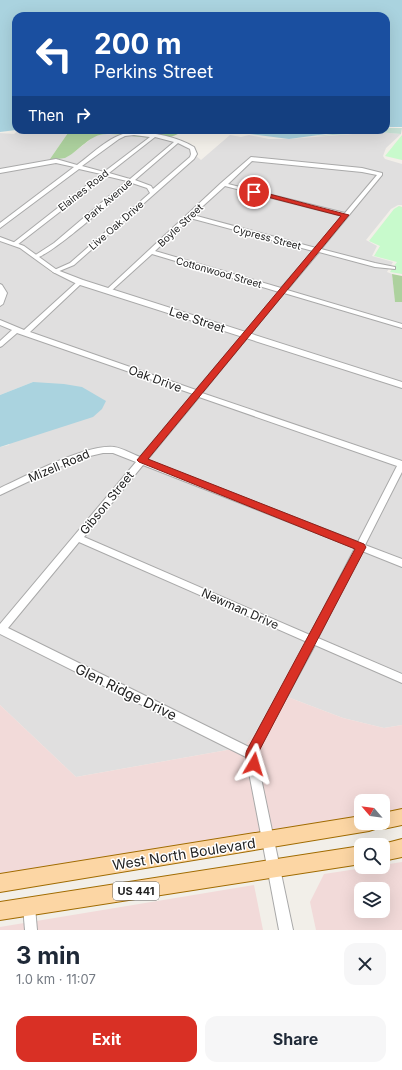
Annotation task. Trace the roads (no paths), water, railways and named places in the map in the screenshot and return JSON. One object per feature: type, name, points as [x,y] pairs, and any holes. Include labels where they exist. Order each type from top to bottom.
[{"type":"main road","points":[[390,819],[402,817]]},
{"type":"main road","name":"West North Boulevard","points":[[0,883],[354,826]]},
{"type":"main road","points":[[390,851],[402,848]]},
{"type":"main road","name":"US 441","points":[[0,911],[273,870],[354,856]]},
{"type":"street","points":[[0,226],[119,137],[132,134],[178,141]]},
{"type":"street","name":"Elaines Road","points":[[15,244],[152,137]]},
{"type":"street","name":"Live Oak Drive","points":[[55,272],[72,264],[145,200],[194,154],[189,146],[178,141]]},
{"type":"street","name":"Park Avenue","points":[[36,257],[56,244],[178,141]]},
{"type":"street","name":"Gibson Street","points":[[0,629],[78,538],[316,250],[380,175],[379,173],[251,159]]},
{"type":"street","name":"Boyle Street","points":[[108,291],[251,159]]},
{"type":"street","points":[[0,171],[56,161],[132,180],[145,185],[152,192]]},
{"type":"street","points":[[223,184],[346,215]]},
{"type":"street","name":"Cypress Street","points":[[189,216],[316,250],[393,268]]},
{"type":"street","name":"Lee Street","points":[[0,239],[15,244],[36,257],[55,272],[80,282],[402,385]]},
{"type":"street","name":"Cottonwood Street","points":[[152,252],[402,326]]},
{"type":"street","points":[[25,333],[80,282]]},
{"type":"street","points":[[0,286],[4,293],[0,304]]},
{"type":"street","name":"Oak Drive","points":[[0,322],[16,330],[402,465]]},
{"type":"street","points":[[0,345],[16,330]]},
{"type":"street","name":"Mizell Road","points":[[0,492],[94,451],[114,450],[402,563]]},
{"type":"street","points":[[286,930],[251,754],[312,641],[402,465]]},
{"type":"street","name":"Newman Drive","points":[[78,538],[402,679]]},
{"type":"street","name":"Glen Ridge Drive","points":[[0,629],[251,754]]},
{"type":"street","points":[[29,906],[31,930]]},
{"type":"water","points":[[0,0],[402,0],[402,127],[390,127],[390,12],[12,12],[12,130],[0,132]]},
{"type":"water","points":[[250,134],[326,134],[289,139]]},
{"type":"water","points":[[33,382],[82,387],[106,401],[102,409],[93,417],[0,447],[0,395]]}]
